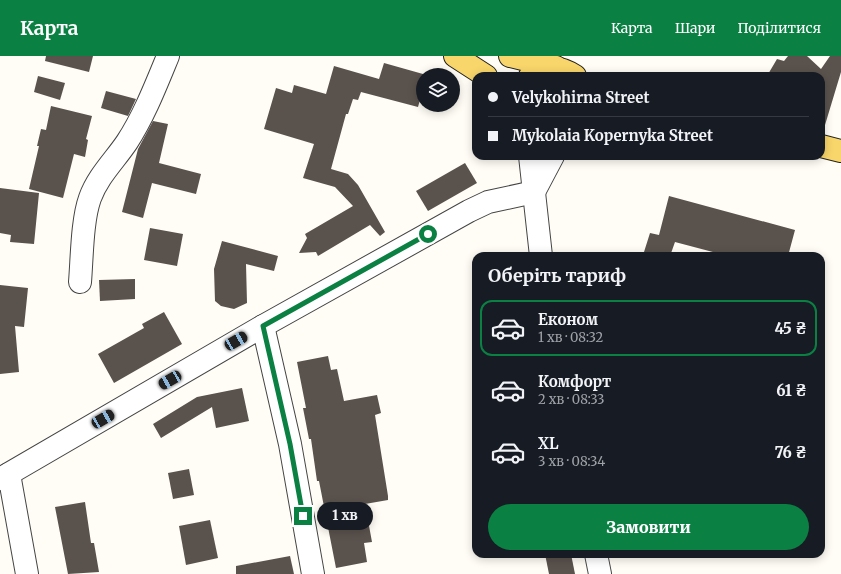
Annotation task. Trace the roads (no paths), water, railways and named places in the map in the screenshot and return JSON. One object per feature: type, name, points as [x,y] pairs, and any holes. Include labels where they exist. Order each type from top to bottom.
[{"type":"main road","points":[[455,56],[480,72]]},
{"type":"main road","points":[[510,56],[566,71]]},
{"type":"main road","points":[[538,72],[546,68],[566,71]]},
{"type":"main road","points":[[825,147],[841,151]]},
{"type":"street","points":[[80,282],[85,228],[90,198],[103,174],[128,141],[157,83],[168,56]]},
{"type":"street","points":[[530,160],[540,252]]},
{"type":"street","points":[[27,574],[5,476],[263,326],[469,211],[488,202],[534,192],[551,160]]},
{"type":"street","points":[[263,326],[290,444],[313,574]]},
{"type":"street","points":[[597,558],[600,574]]}]
